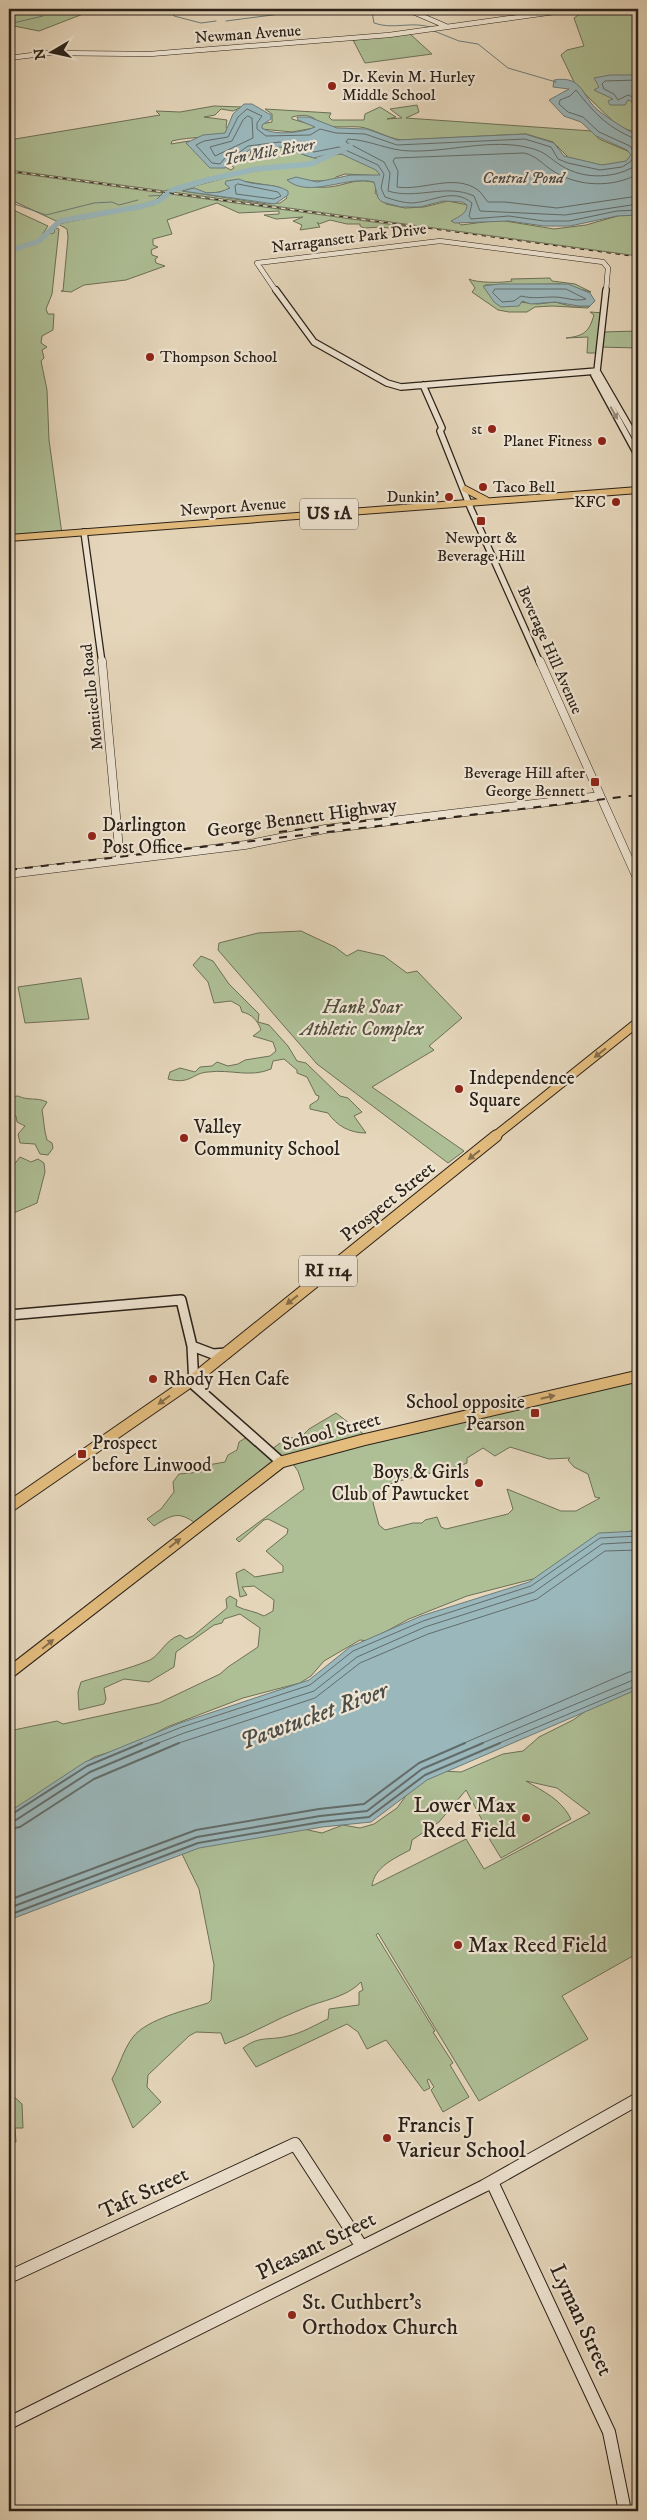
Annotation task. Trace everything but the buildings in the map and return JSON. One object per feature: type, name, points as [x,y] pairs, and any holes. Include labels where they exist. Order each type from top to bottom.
[{"type":"main road","points":[[465,489],[480,498],[497,501]]},
{"type":"main road","name":"Newport Avenue","points":[[9,538],[638,490]]},
{"type":"main road","name":"Prospect Street","points":[[9,1507],[194,1379],[638,1022]]},
{"type":"main road","name":"School Street","points":[[9,1673],[281,1462],[363,1440],[638,1376]]},
{"type":"street","points":[[406,9],[448,27]]},
{"type":"street","name":"Newman Avenue","points":[[9,58],[49,53],[150,54],[248,47],[360,38],[554,12],[638,11]]},
{"type":"street","name":"Narragansett Park Drive","points":[[597,371],[420,386],[401,387],[387,383],[314,342],[300,326],[257,263],[440,241],[602,262],[608,268],[597,371],[594,375],[638,456]]},
{"type":"street","points":[[597,371],[638,442]]},
{"type":"street","name":"Beverage Hill Avenue","points":[[420,386],[434,417],[437,429],[440,430],[465,489],[469,504],[638,880]]},
{"type":"street","name":"Monticello Road","points":[[84,532],[106,695],[120,860]]},
{"type":"street","name":"George Bennett Highway","points":[[9,874],[251,844],[325,830],[600,796]]},
{"type":"street","points":[[9,1315],[181,1300],[192,1346],[194,1386],[281,1462]]},
{"type":"street","points":[[192,1346],[212,1354],[227,1353]]},
{"type":"street","name":"Pleasant Street","points":[[9,2423],[492,2182],[638,2099]]},
{"type":"street","name":"Taft Street","points":[[9,2277],[295,2144],[362,2247]]},
{"type":"street","name":"Lyman Street","points":[[492,2182],[609,2432],[625,2511]]},
{"type":"green space","points":[[9,9],[96,9],[39,31],[9,25]]},
{"type":"green space","points":[[638,11],[638,133],[619,127],[590,99],[574,82],[561,55],[567,50],[584,46],[574,18],[583,12]]},
{"type":"green space","points":[[409,33],[432,54],[365,63],[353,40]]},
{"type":"green space","points":[[417,105],[419,112],[406,118],[592,131],[599,139],[635,154],[629,161],[605,166],[569,158],[553,142],[526,134],[401,140],[360,127],[323,125],[310,116],[305,115],[292,117],[292,119],[319,127],[292,132],[261,129],[261,124],[272,122],[272,114],[265,109],[331,113],[329,117],[332,120],[364,120],[365,114],[380,107],[396,117],[387,119],[402,118],[390,109]]},
{"type":"green space","points":[[214,106],[242,107],[233,111],[221,109],[215,115],[204,117],[227,120],[226,127],[230,132],[216,136],[179,139],[172,141],[171,144],[189,141],[224,153],[223,166],[231,170],[234,168],[228,161],[250,155],[251,150],[301,144],[304,155],[318,159],[311,163],[258,167],[196,181],[165,191],[9,170],[9,140],[160,115],[156,111],[180,112]]},
{"type":"green space","points":[[358,146],[383,176],[345,174],[336,177],[334,180],[296,184],[325,187],[358,181],[370,181],[377,183],[375,193],[386,204],[405,208],[424,207],[448,201],[473,206],[459,223],[461,225],[499,220],[554,229],[586,225],[621,215],[638,215],[638,256],[172,192],[240,174],[277,167],[309,166],[335,155],[348,153]],"holes":[[[242,181],[279,187],[287,198],[280,203],[267,204],[183,191],[194,188],[201,193],[215,193],[227,190],[230,188],[230,185]]]},
{"type":"green space","points":[[9,172],[163,193],[156,200],[146,204],[56,221],[9,199]]},
{"type":"green space","points":[[170,194],[417,228],[415,231],[381,227],[364,228],[360,224],[347,224],[330,220],[319,224],[317,222],[320,227],[300,230],[302,225],[293,221],[303,217],[276,219],[264,215],[279,214],[279,211],[239,213],[217,203],[167,220],[172,234],[153,239],[153,245],[158,247],[151,250],[152,255],[158,257],[155,259],[156,263],[165,266],[126,280],[84,285],[71,292],[61,291],[63,291],[68,237],[67,229],[58,224],[153,205]]},
{"type":"green space","points":[[9,208],[48,226],[42,235],[54,233],[55,228],[59,229],[52,294],[46,309],[48,314],[54,314],[53,330],[42,336],[41,343],[47,347],[42,350],[44,358],[41,361],[47,390],[49,440],[62,534],[9,537],[9,239],[15,238],[11,225],[15,222],[9,218]]},
{"type":"green space","points":[[550,278],[552,281],[575,284],[591,292],[560,284],[485,285],[519,302],[538,304],[555,302],[570,306],[590,306],[588,308],[535,307],[527,312],[498,310],[472,292],[475,288],[469,279],[497,282],[512,281],[511,279]]},
{"type":"green space","points":[[590,312],[604,313],[602,332],[638,331],[638,348],[599,347],[597,353],[587,353],[588,337],[566,338],[577,336],[588,329],[594,315]]},
{"type":"green space","name":"Hank Soar Athletic Complex","points":[[301,931],[335,947],[347,956],[358,950],[384,956],[407,973],[417,971],[462,1018],[429,1046],[434,1050],[372,1087],[464,1151],[448,1163],[317,1064],[218,950],[219,943],[258,933]]},
{"type":"green space","points":[[201,956],[213,961],[229,984],[259,1014],[258,1022],[269,1025],[288,1046],[297,1061],[306,1063],[340,1096],[348,1098],[362,1112],[354,1116],[366,1133],[349,1130],[340,1125],[328,1113],[310,1109],[310,1105],[318,1100],[319,1096],[316,1095],[307,1077],[297,1073],[297,1070],[284,1059],[273,1061],[271,1069],[263,1072],[216,1071],[203,1073],[182,1081],[168,1079],[170,1072],[180,1068],[195,1072],[200,1067],[212,1066],[217,1062],[228,1066],[245,1060],[270,1056],[276,1051],[273,1042],[253,1036],[261,1030],[260,1027],[252,1016],[242,1012],[240,1006],[231,1001],[214,1003],[208,982],[193,965]]},
{"type":"green space","points":[[81,978],[89,1019],[25,1023],[18,987]]},
{"type":"green space","points":[[18,1096],[47,1102],[42,1110],[47,1140],[52,1143],[53,1148],[48,1155],[40,1154],[35,1144],[20,1143],[18,1134],[25,1126],[17,1122],[16,1116],[9,1115],[9,1097]]},
{"type":"green space","points":[[20,1157],[31,1162],[38,1159],[44,1163],[45,1172],[37,1203],[9,1215],[9,1167],[13,1166]]},
{"type":"green space","points":[[638,1376],[638,1529],[613,1536],[537,1578],[467,1596],[409,1619],[368,1641],[360,1640],[324,1661],[311,1676],[300,1683],[243,1698],[167,1727],[135,1744],[94,1757],[9,1813],[9,1731],[57,1721],[63,1724],[159,1703],[220,1674],[258,1647],[260,1628],[240,1614],[224,1619],[222,1623],[214,1625],[176,1652],[174,1667],[149,1682],[124,1679],[104,1688],[106,1699],[104,1704],[79,1710],[78,1692],[81,1682],[150,1660],[175,1637],[180,1635],[186,1639],[193,1636],[227,1608],[226,1599],[230,1596],[237,1600],[236,1606],[243,1609],[264,1616],[273,1611],[274,1600],[254,1586],[242,1587],[247,1595],[240,1597],[236,1573],[244,1569],[255,1577],[283,1572],[283,1566],[266,1551],[287,1534],[288,1529],[268,1519],[264,1520],[239,1542],[236,1539],[304,1489],[298,1471],[290,1460],[199,1526],[187,1518],[177,1515],[167,1518],[154,1526],[147,1519],[161,1509],[174,1492],[173,1482],[179,1474],[201,1472],[208,1465],[225,1462],[228,1455],[237,1450],[239,1442],[252,1434],[272,1449],[287,1438],[301,1437],[309,1429],[336,1413],[366,1436]],"holes":[[[510,1447],[549,1459],[570,1458],[568,1460],[574,1467],[588,1474],[595,1497],[600,1498],[576,1511],[561,1511],[507,1489],[513,1509],[508,1514],[446,1529],[441,1527],[437,1517],[425,1520],[422,1523],[413,1523],[385,1530],[379,1525],[373,1503],[384,1487],[395,1482],[462,1465],[467,1463],[467,1458],[483,1448],[495,1456]]]},
{"type":"green space","points":[[638,1687],[638,1953],[562,1996],[588,2039],[479,2101],[378,1933],[376,1935],[435,2031],[433,2032],[453,2063],[450,2065],[469,2097],[443,2112],[431,2090],[434,2087],[429,2079],[427,2080],[430,2088],[424,2091],[386,2040],[367,2049],[358,2032],[347,2024],[256,2067],[243,2048],[255,2041],[288,2036],[308,2029],[328,2019],[329,2009],[359,2005],[359,1992],[363,1990],[361,1982],[348,1992],[292,2013],[225,2044],[221,2033],[196,2032],[189,2036],[148,2075],[147,2087],[161,2102],[133,2128],[112,2079],[133,2037],[157,2020],[208,2003],[211,2000],[214,1965],[199,1889],[182,1854],[194,1848],[299,1828],[322,1833],[343,1825],[360,1828],[374,1824],[397,1808],[413,1786],[442,1771],[461,1772],[503,1754],[523,1751],[539,1737],[573,1720],[593,1706]],"holes":[[[526,1781],[557,1788],[590,1813],[484,1869],[466,1839],[372,1886],[381,1868],[410,1850],[412,1840],[439,1822],[466,1790],[482,1820],[479,1822],[501,1858],[571,1819],[557,1801]]]},
{"type":"green space","points":[[9,2092],[22,2104],[23,2128],[15,2128],[16,2142],[10,2142],[9,2152]]},
{"type":"water","points":[[610,75],[638,75],[638,104],[628,100],[625,105],[610,105],[608,101],[613,99],[594,90],[599,87],[594,78]]},
{"type":"water","name":"Central Pond","points":[[564,79],[577,84],[599,111],[638,136],[638,215],[617,216],[570,226],[544,226],[509,221],[455,223],[451,221],[462,215],[467,208],[467,205],[462,202],[443,201],[420,207],[401,207],[382,202],[378,198],[374,182],[352,181],[306,187],[296,185],[287,180],[296,177],[317,182],[351,175],[380,175],[376,170],[337,152],[314,158],[280,147],[249,150],[239,159],[227,162],[225,168],[210,168],[186,143],[203,135],[225,133],[233,114],[244,104],[252,104],[271,115],[271,119],[262,125],[262,128],[274,132],[296,132],[315,127],[298,120],[297,117],[309,117],[337,128],[367,129],[397,140],[525,134],[554,143],[564,156],[602,165],[626,161],[631,155],[627,150],[596,136],[581,122],[564,116],[549,100],[569,89],[553,87],[554,80]]},
{"type":"water","points":[[239,179],[282,188],[288,191],[288,195],[275,204],[182,191],[194,188],[207,193],[220,192],[230,188],[225,184],[226,181]]},
{"type":"water","points":[[499,284],[568,284],[590,293],[595,301],[590,306],[555,302],[531,304],[522,301],[519,306],[501,307],[494,302],[483,286]]},
{"type":"water","name":"Pawtucket River","points":[[638,1531],[638,1689],[427,1780],[371,1822],[322,1827],[199,1848],[9,1920],[9,1812],[85,1762],[180,1723],[309,1680],[350,1647],[421,1616],[529,1582],[599,1533]]},
{"type":"waterway","points":[[88,9],[155,11],[165,14],[172,12],[174,16],[201,23],[216,21]]},
{"type":"waterway","points":[[226,21],[319,9]]},
{"type":"waterway","points":[[357,9],[372,12],[374,23],[381,25],[423,25],[430,27]]},
{"type":"waterway","points":[[9,24],[43,16]]},
{"type":"waterway","points":[[434,31],[459,41],[478,44],[508,68],[556,82]]},
{"type":"waterway","name":"Ten Mile River","points":[[9,251],[39,241],[60,221],[143,206],[159,201],[172,190],[207,180],[256,169],[311,164],[350,146]]},
{"type":"waterway","points":[[149,196],[166,195]]},
{"type":"waterway","points":[[9,202],[46,215],[94,203],[112,202],[119,205],[138,200]]},
{"type":"railway","points":[[9,171],[638,257]]},
{"type":"railway","points":[[9,870],[638,795]]},
{"type":"railway","points":[[279,832],[388,818]]},
{"type":"place","name":"Dr. Kevin M. Hurley Middle School","points":[[332,86]]},
{"type":"place","name":"Thompson School","points":[[150,357]]},
{"type":"place","name":"st","points":[[492,429]]},
{"type":"place","name":"Planet Fitness","points":[[602,441]]},
{"type":"place","name":"Taco Bell","points":[[483,487]]},
{"type":"place","name":"Dunkin'","points":[[449,497]]},
{"type":"place","name":"KFC","points":[[616,502]]},
{"type":"place","name":"Newport & Beverage Hill","points":[[481,521]]},
{"type":"place","name":"Beverage Hill after George Bennett","points":[[595,782]]},
{"type":"place","name":"Darlington Post Office","points":[[92,836]]},
{"type":"place","name":"Independence Square","points":[[459,1089]]},
{"type":"place","name":"Valley Community School","points":[[184,1138]]},
{"type":"place","name":"Rhody Hen Cafe","points":[[153,1379]]},
{"type":"place","name":"School opposite Pearson","points":[[535,1413]]},
{"type":"place","name":"Prospect before Linwood","points":[[82,1454]]},
{"type":"place","name":"Boys & Girls Club of Pawtucket","points":[[479,1483]]},
{"type":"place","name":"Lower Max Reed Field","points":[[526,1818]]},
{"type":"place","name":"Max Reed Field","points":[[458,1945]]},
{"type":"place","name":"Francis J Varieur School","points":[[387,2138]]},
{"type":"place","name":"St. Cuthbert's Orthodox Church","points":[[292,2315]]}]
